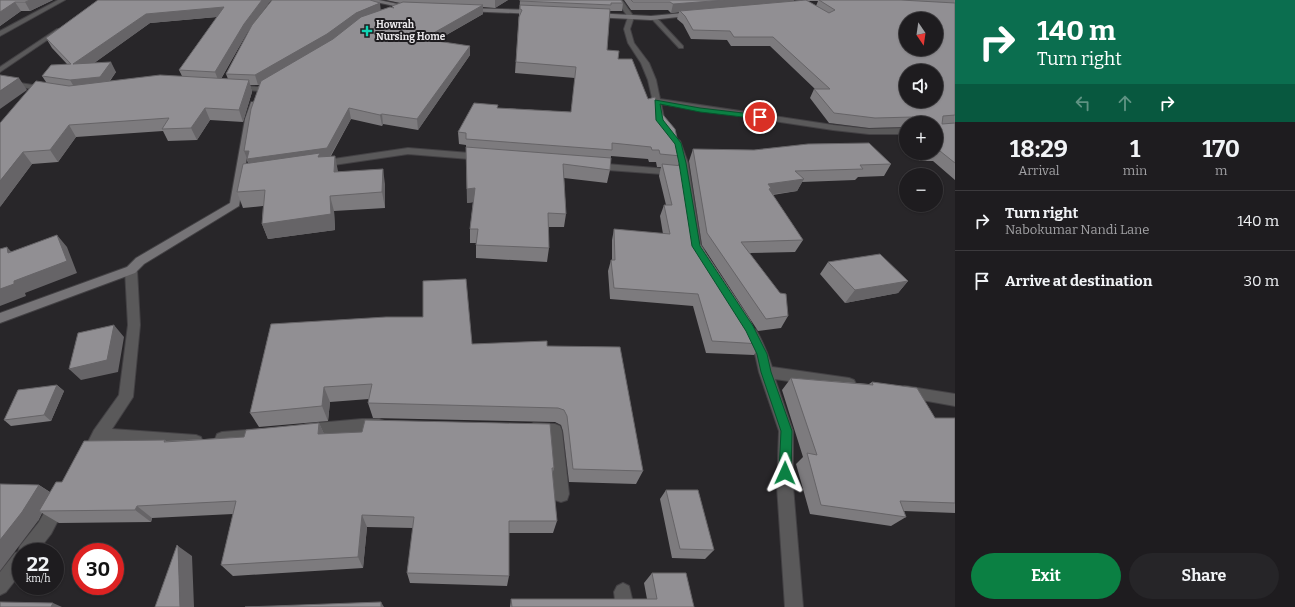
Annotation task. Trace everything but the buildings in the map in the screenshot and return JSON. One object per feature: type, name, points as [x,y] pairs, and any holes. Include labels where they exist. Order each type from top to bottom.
[{"type":"street","points":[[0,34],[62,0]]},
{"type":"street","points":[[369,0],[403,7],[418,8]]},
{"type":"street","points":[[619,0],[631,17]]},
{"type":"street","points":[[388,13],[403,7]]},
{"type":"street","points":[[456,9],[540,13]]},
{"type":"street","points":[[586,15],[653,17],[701,13]]},
{"type":"street","points":[[631,17],[627,29],[631,43],[645,63],[652,80],[660,120],[678,143],[683,163],[683,172],[696,246],[704,259]]},
{"type":"street","points":[[653,17],[681,47]]},
{"type":"street","points":[[0,70],[67,24]]},
{"type":"street","points":[[0,82],[53,90]]},
{"type":"street","points":[[0,318],[131,270],[140,261],[235,204],[243,175],[249,119],[262,87],[230,87]]},
{"type":"street","points":[[657,101],[700,110],[760,117],[825,128],[899,131]]},
{"type":"street","points":[[309,166],[408,151],[495,158]]},
{"type":"street","points":[[581,164],[683,172]]},
{"type":"street","points":[[91,449],[126,397],[134,326],[131,270]]},
{"type":"street","points":[[746,322],[762,354],[766,372],[786,431],[785,486],[794,607]]},
{"type":"street","points":[[766,372],[860,386]]},
{"type":"street","points":[[892,390],[955,400]]},
{"type":"street","points":[[291,433],[362,426],[393,427]]},
{"type":"street","points":[[524,430],[554,431],[561,494]]},
{"type":"street","points":[[99,436],[196,442],[275,434]]},
{"type":"street","points":[[33,543],[45,528],[64,495]]},
{"type":"street","points":[[0,586],[12,571]]},
{"type":"place","name":"Howrah Nursing Home","points":[[367,31]]},
{"type":"route","points":[[760,117],[700,110],[657,101],[660,120],[678,143],[683,163],[683,172],[691,210],[696,246],[750,329],[762,354],[766,372],[786,431],[785,473]]}]
